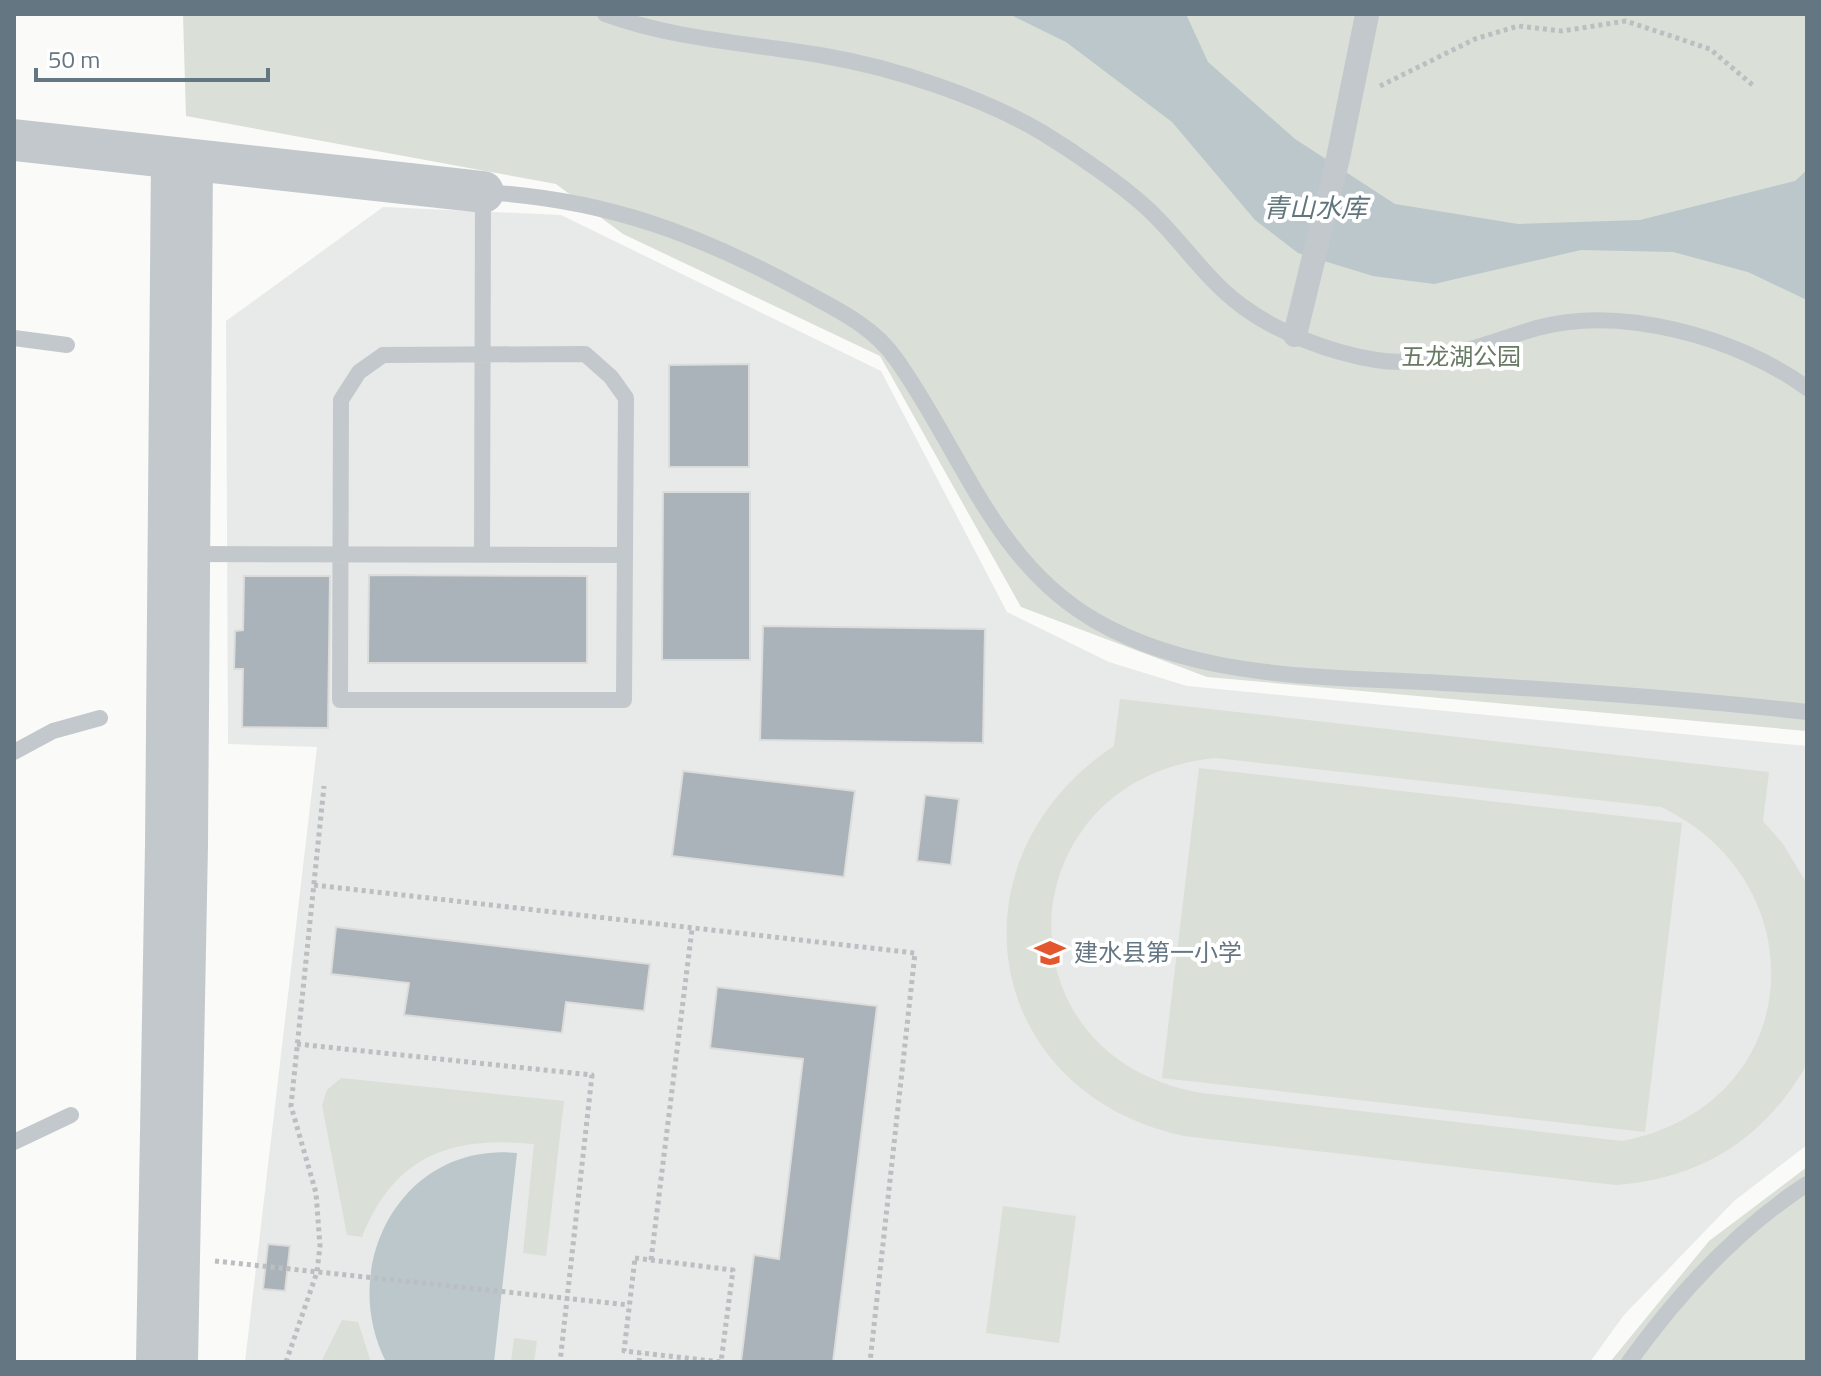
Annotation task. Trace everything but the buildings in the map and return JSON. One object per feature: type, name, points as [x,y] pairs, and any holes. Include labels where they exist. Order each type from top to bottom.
[{"type":"street","points":[[1295,335],[1338,158],[1367,15]]},
{"type":"street","points":[[14,140],[483,192]]},
{"type":"street","points":[[181,1362],[193,554],[182,158]]},
{"type":"street","points":[[153,1362],[163,814],[182,158]]},
{"type":"lane","points":[[605,14],[647,29],[830,57],[947,89],[1042,133],[1147,208],[1241,305],[1295,335],[1377,361],[1441,358],[1541,327],[1610,320],[1701,335],[1792,377],[1807,388]]},
{"type":"lane","points":[[482,554],[483,192],[570,200],[668,226],[714,244],[854,319],[897,359],[988,514],[1035,575],[1075,609],[1121,634],[1203,661],[1274,672],[1676,698],[1807,712]]},
{"type":"lane","points":[[14,338],[67,345]]},
{"type":"lane","points":[[585,354],[626,398],[624,700],[340,700],[341,400],[349,385],[383,355],[482,355],[585,354]]},
{"type":"lane","points":[[193,554],[625,555]]},
{"type":"lane","points":[[14,752],[53,731],[100,718]]},
{"type":"lane","points":[[14,1142],[71,1115]]},
{"type":"lane","points":[[1629,1362],[1688,1287],[1725,1249],[1807,1184]]},
{"type":"path","points":[[1350,100],[1475,39],[1518,26],[1562,31],[1626,21],[1710,49],[1755,87]]},
{"type":"path","points":[[286,1362],[317,1272],[320,1246],[316,1193],[291,1106],[324,786]]},
{"type":"path","points":[[314,885],[915,953],[870,1362]]},
{"type":"path","points":[[651,1260],[692,929]]},
{"type":"path","points":[[297,1044],[592,1075],[560,1362]]},
{"type":"path","points":[[183,1258],[629,1305]]},
{"type":"path","points":[[635,1258],[733,1270],[721,1362],[624,1351],[629,1305],[635,1258]]},
{"type":"path","points":[[639,1362],[640,1353]]},
{"type":"shaded area","name":"建水县第一小学","points":[[383,207],[561,215],[881,371],[1007,612],[1109,662],[1187,686],[1807,746],[1807,1145],[1734,1201],[1624,1315],[1590,1362],[245,1362],[317,747],[228,744],[226,321]]},
{"type":"green space","name":"五龙湖公园","points":[[183,14],[1807,14],[1807,731],[1207,677],[1021,607],[880,356],[623,234],[556,184],[186,116]]},
{"type":"green space","points":[[1120,699],[1769,772],[1763,821],[1783,844],[1807,884],[1807,1062],[1803,1071],[1767,1118],[1747,1137],[1724,1152],[1674,1175],[1616,1185],[1184,1136],[1116,1112],[1064,1073],[1028,1024],[1010,967],[1008,908],[1025,849],[1060,793],[1114,746]],"holes":[[[1215,758],[1661,807],[1713,842],[1748,886],[1767,937],[1770,989],[1757,1040],[1728,1085],[1683,1120],[1622,1141],[1202,1093],[1134,1069],[1086,1029],[1059,977],[1051,920],[1064,864],[1095,814],[1146,777]]]},
{"type":"green space","points":[[1199,768],[1682,823],[1645,1132],[1162,1078]]},
{"type":"green space","points":[[341,1078],[564,1101],[546,1256],[523,1253],[534,1144],[477,1144],[452,1148],[429,1157],[409,1169],[391,1187],[375,1209],[362,1237],[347,1235],[322,1105],[327,1090]]},
{"type":"green space","points":[[1807,1167],[1807,1362],[1610,1362],[1709,1241]]},
{"type":"green space","points":[[1003,1206],[1076,1216],[1059,1343],[986,1333]]},
{"type":"green space","points":[[342,1320],[358,1322],[371,1362],[321,1362]]},
{"type":"green space","points":[[514,1338],[537,1341],[534,1362],[511,1362]]},
{"type":"water","name":"青山水库","points":[[1009,14],[1186,14],[1208,62],[1295,139],[1395,204],[1518,224],[1640,220],[1795,181],[1807,170],[1807,300],[1748,272],[1673,252],[1581,250],[1434,284],[1373,276],[1298,253],[1255,220],[1172,122],[1066,42]]},
{"type":"water","points":[[517,1153],[494,1362],[386,1362],[373,1325],[370,1287],[376,1250],[390,1217],[412,1189],[441,1167],[476,1155]]},
{"type":"place","name":"建水县第一小学","points":[[1050,953]]}]
